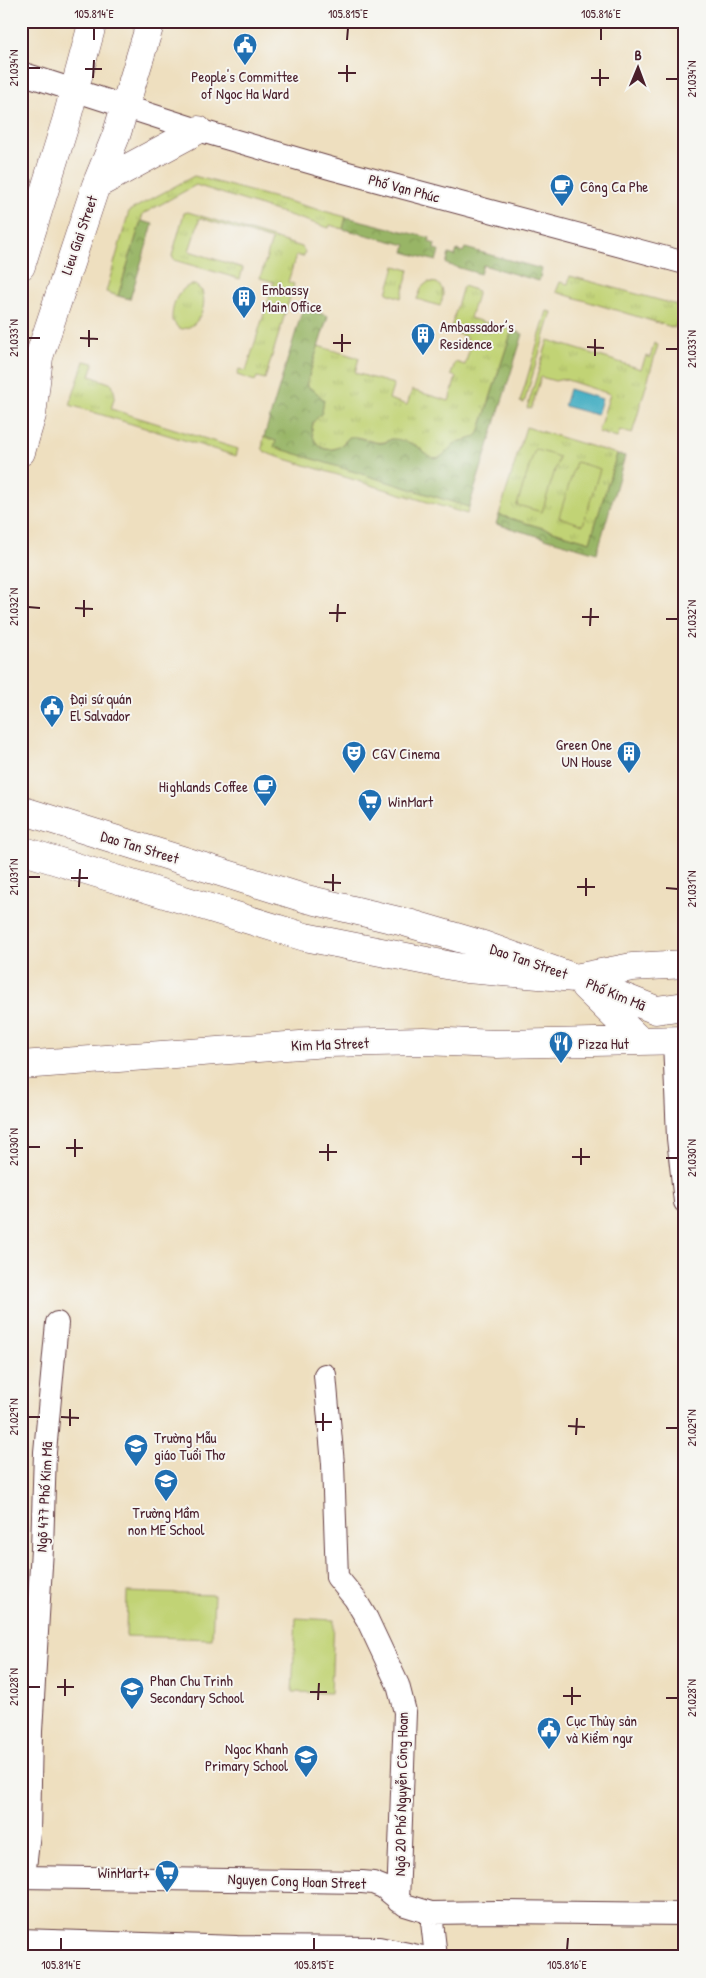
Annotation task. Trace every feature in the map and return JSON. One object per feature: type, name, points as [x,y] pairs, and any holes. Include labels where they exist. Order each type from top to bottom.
[{"type":"main road","points":[[21,266],[75,90],[93,21]]},
{"type":"main road","name":"Lieu Giai Street","points":[[21,452],[32,415],[39,358],[96,186],[116,136],[151,21]]},
{"type":"main road","points":[[96,186],[198,130]]},
{"type":"main road","points":[[21,387],[39,358]]},
{"type":"main road","name":"Dao Tan Street","points":[[21,810],[307,898],[408,923],[575,978]]},
{"type":"main road","name":"Dao Tan Street","points":[[21,850],[305,937],[467,969],[575,978]]},
{"type":"main road","points":[[575,978],[632,967],[685,964]]},
{"type":"main road","points":[[575,978],[640,1041]]},
{"type":"main road","name":"Phố Kim Mã","points":[[575,978],[656,1010],[685,1006]]},
{"type":"main road","name":"Kim Ma Street","points":[[21,1065],[328,1043],[424,1042],[497,1044],[680,1041]]},
{"type":"street","name":"Phố Vạn Phúc","points":[[21,73],[198,130],[685,263]]},
{"type":"street","points":[[680,1041],[678,1138],[685,1202]]},
{"type":"street","name":"Ngõ 477 Phố Kim Mã","points":[[23,1877],[29,1833],[31,1731],[42,1549],[45,1452],[57,1323]]},
{"type":"street","name":"Ngõ 20 Phố Nguyễn Công Hoan","points":[[325,1375],[333,1464],[337,1577],[355,1599],[367,1619],[398,1685],[405,1712],[398,1901]]},
{"type":"street","name":"Nguyen Cong Hoan Street","points":[[23,1877],[362,1882],[383,1887],[398,1901],[413,1909],[432,1912],[685,1914]]},
{"type":"street","points":[[432,1912],[436,1957]]},
{"type":"street","points":[[21,1940],[237,1948],[379,1948],[423,1957]]},
{"type":"green space","points":[[194,176],[346,217],[343,229],[330,225],[329,228],[196,185],[143,214],[118,296],[106,292],[129,211]]},
{"type":"green space","points":[[188,212],[302,247],[305,252],[303,257],[296,255],[288,282],[294,284],[265,379],[257,377],[255,381],[237,375],[239,369],[246,371],[274,282],[260,278],[272,240],[200,218],[189,251],[243,268],[240,279],[174,260],[172,256],[184,213]]},
{"type":"green space","points":[[346,217],[430,238],[429,242],[435,244],[434,249],[439,251],[436,261],[404,252],[406,245],[343,229]]},
{"type":"green space","points":[[141,221],[153,224],[130,299],[118,296]]},
{"type":"green space","points":[[465,248],[542,269],[539,281],[483,265],[480,274],[446,264],[449,254],[455,256],[457,250],[463,252]]},
{"type":"green space","points":[[395,266],[409,270],[401,298],[387,293]]},
{"type":"green space","points":[[570,276],[681,306],[675,328],[556,292],[560,282],[568,284]]},
{"type":"green space","points":[[428,282],[437,283],[442,288],[443,297],[440,306],[417,299],[422,287]]},
{"type":"green space","points":[[190,285],[195,285],[202,291],[204,304],[196,322],[191,326],[179,329],[172,320],[174,304],[181,291]]},
{"type":"green space","points":[[463,286],[478,291],[470,318],[512,330],[479,433],[475,438],[457,442],[441,457],[432,458],[425,455],[417,446],[391,439],[377,442],[350,437],[339,447],[333,449],[326,449],[317,444],[312,434],[312,428],[317,417],[306,386],[318,346],[359,358],[355,373],[394,384],[389,399],[407,405],[412,390],[449,401],[456,377],[451,375],[455,362],[465,365],[470,347],[464,344],[467,337],[450,331]]},
{"type":"green space","points":[[303,308],[328,316],[306,385],[324,400],[322,413],[313,422],[314,439],[320,447],[331,450],[339,447],[349,437],[381,443],[396,439],[415,445],[431,457],[441,457],[456,443],[472,438],[479,433],[512,330],[523,334],[469,507],[274,447],[276,441],[264,437]]},
{"type":"green space","points":[[547,311],[552,312],[524,403],[520,402]]},
{"type":"green space","points":[[548,340],[641,369],[646,356],[650,358],[654,343],[658,345],[632,434],[620,430],[617,438],[598,432],[610,394],[564,379],[555,381],[541,377],[531,409],[527,408]]},
{"type":"green space","points":[[84,361],[94,363],[90,376],[112,384],[115,395],[111,409],[238,449],[236,456],[70,405]]},
{"type":"green space","points":[[526,427],[617,454],[590,542],[499,515]]},
{"type":"green space","points":[[264,437],[276,441],[275,447],[469,507],[467,514],[272,455],[265,452],[262,448]]},
{"type":"green space","points":[[535,449],[559,457],[542,512],[517,505]]},
{"type":"green space","points":[[617,454],[625,456],[597,553],[496,524],[499,515],[590,542]]},
{"type":"green space","points":[[576,462],[600,469],[583,525],[559,517]]},
{"type":"green space","points":[[127,1592],[214,1595],[212,1639],[126,1636]]},
{"type":"green space","points":[[296,1618],[334,1620],[331,1693],[292,1692]]},
{"type":"water","points":[[569,389],[602,399],[597,415],[564,406]]},
{"type":"place","name":"People's Committee of Ngoc Ha Ward","points":[[245,66]]},
{"type":"place","name":"Công Ca Phe","points":[[562,207]]},
{"type":"place","name":"Embassy Main Office","points":[[244,319]]},
{"type":"place","name":"Ambassador’s Residence","points":[[423,356]]},
{"type":"place","name":"Đại sứ quán El Salvador","points":[[52,728]]},
{"type":"place","name":"CGV Cinema","points":[[354,774]]},
{"type":"place","name":"Green One UN House","points":[[629,774]]},
{"type":"place","name":"Highlands Coffee","points":[[265,807]]},
{"type":"place","name":"WinMart","points":[[370,822]]},
{"type":"place","name":"Pizza Hut","points":[[561,1064]]},
{"type":"place","name":"Trường Mẫu giáo Tuổi Thơ","points":[[136,1467]]},
{"type":"place","name":"Trường Mầm non ME School","points":[[166,1502]]},
{"type":"place","name":"Phan Chu Trinh Secondary School","points":[[132,1710]]},
{"type":"place","name":"Cục Thủy sản và Kiểm ngư","points":[[549,1750]]},
{"type":"place","name":"Ngoc Khanh Primary School","points":[[306,1778]]},
{"type":"place","name":"WinMart+","points":[[167,1893]]}]
